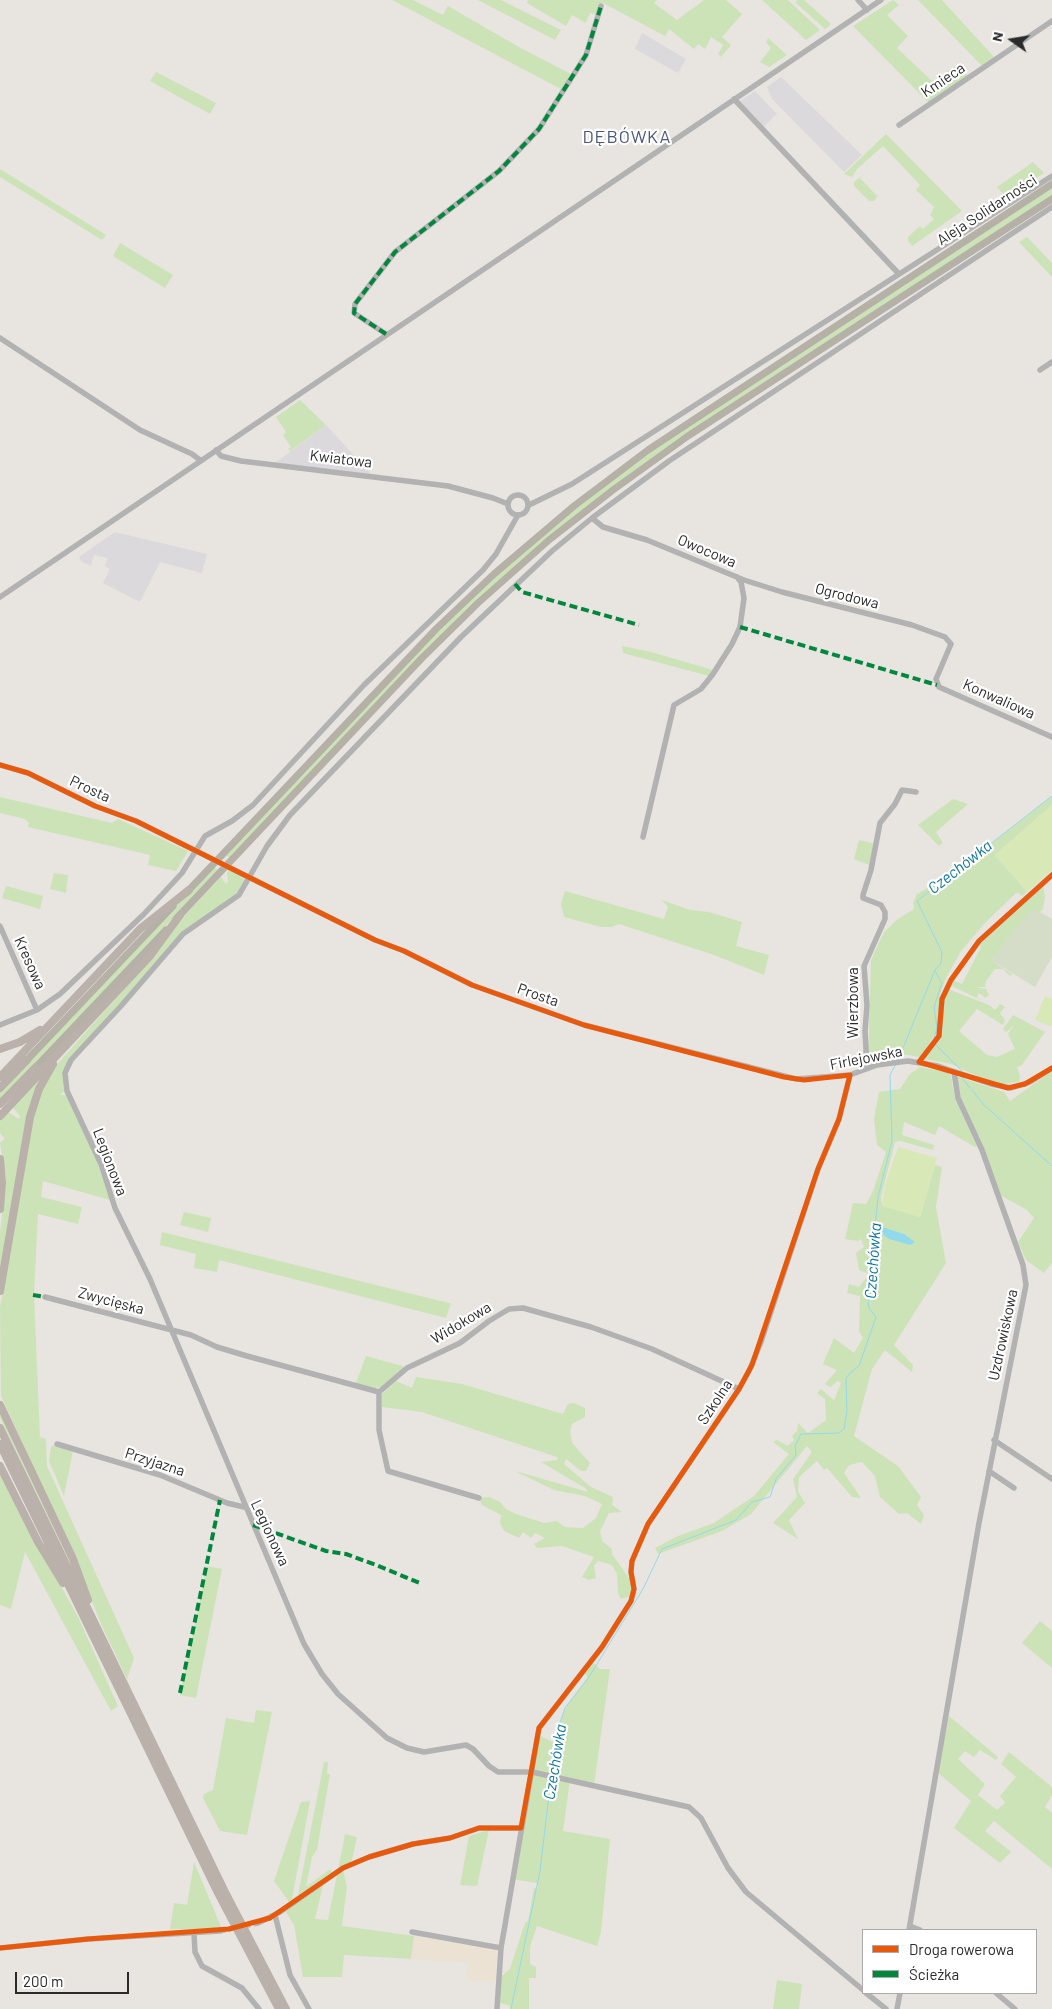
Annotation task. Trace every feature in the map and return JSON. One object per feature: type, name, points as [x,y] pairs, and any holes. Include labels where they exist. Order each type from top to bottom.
[{"type":"highway","points":[[0,1077],[140,929],[189,890]]},
{"type":"highway","points":[[0,1116],[150,956],[180,915]]},
{"type":"highway","points":[[0,1049],[27,1038],[57,1016]]},
{"type":"highway","points":[[0,1291],[33,1105],[44,1079],[67,1045]]},
{"type":"highway","points":[[0,1088],[27,1060]]},
{"type":"highway","points":[[0,1104],[36,1067]]},
{"type":"highway","points":[[0,1159],[2,1183],[0,1209]]},
{"type":"highway","points":[[0,1400],[8,1420]]},
{"type":"highway","points":[[0,1405],[73,1559],[95,1624]]},
{"type":"highway","points":[[0,1428],[241,1924],[286,2009]]},
{"type":"highway","points":[[0,1444],[231,1918],[279,2009]]},
{"type":"highway","points":[[0,1466],[38,1542],[82,1612]]},
{"type":"main road","name":"Aleja Solidarności","points":[[27,1060],[436,629],[543,532],[648,450],[1052,184]]},
{"type":"main road","name":"Aleja Solidarności","points":[[36,1067],[444,636],[502,581],[557,534],[613,490],[681,441],[1052,199]]},
{"type":"street","points":[[858,0],[867,10]]},
{"type":"street","points":[[0,597],[881,0]]},
{"type":"street","points":[[386,334],[354,313],[353,308],[359,297],[395,252],[499,171],[538,129],[586,55],[601,6]]},
{"type":"street","name":"Kmieca","points":[[899,125],[1052,21]]},
{"type":"street","points":[[734,99],[899,274]]},
{"type":"street","points":[[528,502],[555,493],[583,477],[1052,176]]},
{"type":"street","points":[[250,877],[267,846],[290,815],[482,616],[520,580],[592,518],[669,460],[1052,207]]},
{"type":"street","points":[[0,338],[140,430],[192,454],[200,460]]},
{"type":"street","points":[[1040,370],[1052,362]]},
{"type":"street","name":"Kwiatowa","points":[[216,450],[221,456],[241,461],[421,482],[466,490],[509,502]]},
{"type":"street","points":[[0,1025],[37,1010],[71,985],[161,896],[182,874],[205,836],[232,821],[252,805],[370,678],[483,570],[496,554],[510,529],[515,514],[509,502],[519,495],[528,502]]},
{"type":"street","points":[[515,514],[525,512],[528,502]]},
{"type":"street","name":"Owocowa","points":[[592,518],[603,527],[647,540],[737,577],[741,582],[744,598],[740,627],[732,644],[701,689],[674,705],[643,838]]},
{"type":"street","name":"Ogrodowa","points":[[737,577],[782,592],[912,625],[945,637],[950,641],[950,647],[936,678],[937,685]]},
{"type":"street","name":"Konwaliowa","points":[[937,685],[1052,737]]},
{"type":"street","name":"Prosta","points":[[0,765],[33,775],[101,809],[139,822],[375,940],[404,951],[481,989],[584,1025],[766,1073]]},
{"type":"street","name":"Wierzbowa","points":[[867,1067],[865,1031],[867,1005],[864,966],[884,919],[885,912],[881,905],[863,898],[877,844],[880,822],[895,804],[902,790],[916,792]]},
{"type":"street","points":[[919,1062],[935,1042],[940,1031],[942,1000],[951,980],[979,941],[1052,875]]},
{"type":"street","name":"Legionowa","points":[[250,877],[241,892],[230,903],[207,916],[183,934],[69,1064],[64,1077],[67,1091],[100,1164],[115,1208],[150,1279],[183,1361],[209,1417],[244,1507],[272,1566],[306,1648],[322,1674],[343,1699],[381,1733],[400,1745],[424,1752],[466,1745],[498,1772],[532,1772],[693,1809],[710,1832],[728,1868],[746,1892],[862,1989]]},
{"type":"street","name":"Kresowa","points":[[0,926],[37,1010]]},
{"type":"street","name":"Firlejowska","points":[[766,1073],[804,1080],[850,1075],[867,1067],[892,1062],[919,1062],[991,1084],[1011,1088],[1030,1082],[1052,1068]]},
{"type":"street","name":"Uzdrowiskowa","points":[[909,1928],[994,1440],[1026,1285],[1026,1275],[982,1150],[958,1098],[954,1072]]},
{"type":"street","name":"Szkolna","points":[[532,1772],[539,1728],[602,1648],[631,1602],[634,1589],[631,1572],[632,1561],[648,1524],[739,1389],[761,1342],[826,1146],[837,1125],[850,1075]]},
{"type":"street","name":"Zwycięska","points":[[45,1297],[171,1330]]},
{"type":"street","name":"Widokowa","points":[[379,1392],[407,1368],[460,1342],[489,1321],[515,1308],[591,1327],[625,1339],[673,1357],[739,1389]]},
{"type":"street","points":[[171,1330],[198,1337],[217,1347],[247,1356],[379,1392],[379,1430],[388,1471],[479,1498]]},
{"type":"street","points":[[994,1440],[1052,1479]]},
{"type":"street","name":"Przyjazna","points":[[57,1444],[160,1475],[227,1503],[244,1507]]},
{"type":"street","points":[[989,1471],[1014,1488]]},
{"type":"street","points":[[497,2009],[501,1948],[532,1772]]},
{"type":"street","points":[[258,1923],[276,1915],[338,1871],[370,1857],[413,1844],[450,1838],[479,1828],[521,1828]]},
{"type":"street","points":[[276,1915],[290,1974],[309,2009]]},
{"type":"street","points":[[0,1948],[98,1938],[220,1931]]},
{"type":"street","points":[[412,1932],[501,1948]]},
{"type":"street","points":[[194,1933],[195,1952],[202,1966],[242,1988],[259,2009]]},
{"type":"street","points":[[867,1994],[886,2009]]},
{"type":"street","points":[[897,2009],[900,1994]]},
{"type":"street","points":[[997,1994],[1015,2009]]},
{"type":"shaded area","points":[[642,33],[686,59],[678,73],[635,49]]},
{"type":"shaded area","points":[[781,77],[862,155],[844,172],[772,99],[767,87]]},
{"type":"shaded area","points":[[755,91],[777,114],[762,128],[737,103]]},
{"type":"shaded area","points":[[326,425],[371,474],[275,463]]},
{"type":"shaded area","points":[[115,532],[207,554],[202,573],[160,562],[140,602],[103,583],[110,569],[105,566],[108,558],[94,555],[91,566],[82,562],[79,557]]},
{"type":"shaded area","points":[[414,1936],[497,1949],[495,1982],[467,1981],[467,1963],[411,1959]]},
{"type":"green space","points":[[392,0],[413,0],[443,15],[448,6],[517,46],[571,74],[561,89]]},
{"type":"green space","points":[[478,0],[501,0],[561,30],[555,40]]},
{"type":"green space","points":[[528,0],[657,0],[654,3],[677,20],[704,0],[726,0],[742,14],[722,37],[731,45],[721,57],[718,54],[723,45],[711,37],[705,49],[698,44],[694,49],[669,29],[665,36],[601,2],[598,15],[590,13],[586,23],[572,15],[566,26],[527,3]]},
{"type":"green space","points":[[762,0],[788,0],[820,30],[806,40]]},
{"type":"green space","points":[[797,0],[804,0],[831,24],[825,29],[796,3]]},
{"type":"green space","points":[[893,0],[899,5],[887,15],[908,36],[897,48],[932,81],[957,65],[968,76],[929,103],[853,26]]},
{"type":"green space","points":[[918,0],[942,0],[994,57],[982,66]]},
{"type":"green space","points":[[768,38],[787,55],[769,67],[760,62],[771,48],[766,42]]},
{"type":"green space","points":[[156,72],[216,103],[210,114],[150,81]]},
{"type":"green space","points":[[886,134],[962,211],[912,246],[908,241],[908,237],[920,226],[923,229],[934,219],[930,215],[934,207],[916,190],[920,185],[888,151],[883,146],[857,169],[852,177],[844,174]]},
{"type":"green space","points":[[1033,162],[1044,173],[1007,198],[997,187]]},
{"type":"green space","points":[[0,169],[106,235],[102,240],[0,177]]},
{"type":"green space","points":[[862,176],[860,178],[877,196],[879,194],[874,201],[869,201],[854,186],[854,182]]},
{"type":"green space","points":[[1052,187],[1052,196],[727,407],[524,559],[231,858],[224,855],[396,673],[471,598],[551,528],[640,459]]},
{"type":"green space","points":[[1027,237],[1052,263],[1052,277],[1019,242]]},
{"type":"green space","points":[[120,243],[173,275],[165,288],[113,256]]},
{"type":"green space","points":[[300,400],[326,425],[290,451],[288,449],[291,447],[283,435],[286,432],[276,417]]},
{"type":"green space","points":[[622,646],[651,652],[713,670],[709,676],[623,653]]},
{"type":"green space","points":[[1052,796],[1052,805],[995,855],[1027,892],[1022,896],[1017,892],[985,923],[961,951],[946,978],[940,994],[937,1032],[920,1057],[895,1053],[868,1060],[871,960],[884,932],[898,919],[914,909],[913,903],[917,894],[926,889],[931,881],[936,887]]},
{"type":"green space","points":[[0,797],[112,823],[118,819],[188,851],[176,871],[148,865],[150,855],[28,827],[29,823],[25,819],[0,813]]},
{"type":"green space","points":[[953,799],[968,804],[936,832],[943,843],[939,846],[918,825]]},
{"type":"green space","points":[[1052,805],[1052,870],[1027,892],[995,855]]},
{"type":"green space","points":[[859,840],[877,844],[872,866],[854,859]]},
{"type":"green space","points":[[213,867],[219,870],[0,1101],[0,1091]]},
{"type":"green space","points":[[230,869],[245,879],[236,896],[180,934],[63,1074],[65,1090],[60,1095],[67,1095],[94,1152],[110,1200],[43,1181],[41,1197],[82,1207],[78,1224],[38,1214],[34,1294],[40,1437],[46,1439],[47,1466],[134,1658],[127,1679],[101,1624],[77,1563],[1,1396],[0,1307],[35,1107],[51,1071],[136,976],[183,917],[221,877],[226,884],[228,882],[227,872]]},
{"type":"green space","points":[[54,873],[68,875],[66,893],[50,889]]},
{"type":"green space","points":[[6,886],[43,896],[40,909],[2,898]]},
{"type":"green space","points":[[1043,886],[1045,896],[1043,909],[1040,912],[1031,911],[991,960],[1012,974],[1010,976],[1003,969],[995,969],[986,981],[985,987],[976,987],[986,989],[989,994],[986,998],[979,993],[977,997],[981,1000],[950,985],[953,980],[962,984],[981,947],[978,945]]},
{"type":"green space","points":[[565,891],[664,919],[668,907],[662,900],[690,910],[709,912],[742,922],[736,946],[769,955],[764,975],[714,955],[619,924],[612,927],[601,927],[564,917],[561,904]]},
{"type":"green space","points":[[1031,910],[1040,912],[1052,919],[1052,957],[1035,987],[991,960]]},
{"type":"green space","points":[[948,989],[989,1005],[995,1010],[1000,1004],[1005,1007],[1000,1013],[1005,1020],[1003,1025],[977,1009],[959,1031],[987,1055],[997,1057],[1015,1049],[1008,1034],[1013,1026],[1006,1032],[1003,1029],[1013,1015],[1045,1032],[1022,1065],[1017,1067],[1020,1076],[1019,1082],[1004,1084],[981,1078],[951,1064],[924,1059],[942,1037],[943,1006]]},
{"type":"green space","points":[[1045,996],[1052,999],[1052,1027],[1035,1020]]},
{"type":"green space","points":[[920,1067],[947,1072],[951,1076],[955,1098],[977,1145],[975,1147],[939,1126],[935,1135],[904,1122],[902,1135],[934,1145],[933,1150],[900,1141],[895,1142],[881,1197],[882,1205],[920,1217],[935,1165],[942,1167],[936,1207],[946,1263],[894,1345],[913,1365],[912,1372],[885,1350],[872,1369],[854,1436],[898,1466],[921,1497],[917,1505],[924,1515],[921,1524],[907,1513],[899,1514],[880,1497],[875,1476],[862,1462],[849,1465],[844,1473],[861,1498],[852,1497],[827,1468],[824,1470],[817,1461],[799,1477],[798,1491],[805,1503],[789,1520],[798,1539],[773,1523],[797,1497],[793,1479],[812,1452],[807,1446],[751,1514],[722,1531],[658,1554],[655,1548],[678,1536],[714,1523],[754,1496],[789,1454],[773,1442],[777,1440],[788,1446],[794,1440],[792,1436],[797,1431],[798,1423],[808,1433],[826,1420],[825,1399],[817,1393],[821,1389],[834,1400],[841,1383],[838,1381],[830,1387],[825,1384],[837,1370],[823,1364],[834,1338],[854,1353],[863,1338],[859,1331],[860,1296],[847,1293],[849,1284],[859,1287],[869,1274],[859,1270],[856,1253],[864,1247],[861,1239],[858,1241],[845,1239],[853,1203],[866,1204],[873,1191],[886,1152],[877,1145],[874,1119],[879,1092],[900,1089],[910,1074]]},
{"type":"green space","points":[[48,1068],[39,1086],[0,1282],[0,1232],[6,1179],[0,1143],[5,1139],[0,1133],[0,1119],[8,1112],[19,1119],[20,1116],[12,1107]]},
{"type":"green space","points":[[1052,1071],[1052,1263],[1044,1273],[1026,1260],[1018,1242],[1034,1218],[1027,1210],[1000,1195],[962,1107],[954,1079],[959,1077],[1004,1092],[1010,1101]]},
{"type":"green space","points":[[898,1147],[937,1158],[920,1217],[882,1206],[886,1182]]},
{"type":"green space","points":[[184,1212],[211,1218],[208,1232],[180,1225]]},
{"type":"green space","points":[[162,1232],[451,1303],[446,1318],[219,1260],[217,1272],[194,1268],[196,1254],[160,1245]]},
{"type":"green space","points":[[366,1356],[404,1367],[383,1387],[374,1388],[356,1383]]},
{"type":"green space","points":[[416,1377],[462,1384],[563,1414],[568,1404],[574,1403],[585,1408],[585,1417],[572,1424],[570,1431],[572,1443],[590,1463],[586,1471],[581,1471],[566,1459],[564,1464],[591,1487],[613,1497],[612,1505],[622,1512],[609,1513],[600,1531],[602,1541],[612,1549],[612,1554],[631,1581],[631,1596],[621,1599],[618,1593],[617,1574],[612,1565],[598,1561],[594,1566],[596,1578],[589,1580],[582,1577],[594,1557],[562,1546],[537,1548],[534,1544],[545,1538],[535,1533],[531,1538],[523,1532],[519,1538],[504,1531],[500,1523],[501,1515],[482,1505],[479,1498],[489,1497],[500,1502],[506,1509],[516,1514],[544,1523],[557,1521],[565,1527],[583,1528],[596,1518],[602,1504],[585,1496],[554,1490],[515,1471],[588,1492],[585,1488],[541,1462],[558,1460],[557,1457],[422,1412],[382,1407],[382,1394],[396,1381],[412,1388]]},
{"type":"green space","points":[[0,1411],[66,1548],[83,1589],[0,1418]]},
{"type":"green space","points":[[54,1445],[73,1451],[64,1496],[49,1461],[51,1447]]},
{"type":"green space","points":[[0,1474],[79,1619],[118,1706],[111,1711],[25,1552],[11,1609],[0,1605]]},
{"type":"green space","points":[[207,1566],[222,1569],[196,1698],[180,1695]]},
{"type":"green space","points":[[1040,1621],[1052,1631],[1052,1668],[1022,1643]]},
{"type":"green space","points":[[592,1662],[600,1669],[610,1669],[594,1785],[570,1780],[563,1831],[610,1839],[601,1932],[597,1946],[537,1926],[530,1947],[530,1964],[536,1967],[536,1978],[529,1978],[529,2009],[510,2009],[510,2006],[498,2002],[500,1975],[503,1975],[510,1969],[525,1923],[528,1921],[534,1888],[538,1889],[537,1883],[512,1879],[538,1735],[553,1742],[565,1708],[588,1677],[583,1673]]},
{"type":"green space","points":[[256,1710],[272,1712],[247,1835],[220,1831],[203,1798],[204,1794],[213,1790],[226,1718],[254,1723]]},
{"type":"green space","points":[[949,1716],[998,1757],[996,1760],[980,1750],[974,1757],[965,1751],[958,1759],[985,1784],[978,1795],[997,1810],[1005,1803],[1000,1796],[1016,1777],[1001,1764],[1009,1752],[1052,1787],[1052,1795],[1045,1807],[1052,1813],[1052,1869],[994,1821],[985,1831],[1011,1852],[1000,1863],[954,1828],[971,1801],[937,1772]]},
{"type":"green space","points":[[324,1762],[328,1762],[327,1774],[330,1774],[317,1850],[312,1857],[306,1887],[330,1869],[333,1874],[324,1881],[315,1919],[328,1920],[345,1834],[357,1837],[351,1864],[343,1869],[347,1887],[342,1926],[414,1936],[411,1959],[344,1955],[342,1977],[303,1977],[294,1925],[286,1912],[292,1906],[274,1881],[301,1802],[310,1801],[292,1899],[298,1895]]},
{"type":"green space","points":[[489,1830],[477,1886],[460,1885],[469,1836]]},
{"type":"green space","points":[[194,1862],[222,1929],[170,1929],[174,1903],[187,1905]]},
{"type":"green space","points":[[777,1980],[802,1984],[799,2009],[773,2009]]},
{"type":"water","points":[[882,1227],[904,1234],[915,1242],[910,1245],[889,1239],[881,1233]]},
{"type":"waterway","name":"Czechówka","points":[[898,1060],[935,970],[941,963],[942,952],[917,901],[1052,796]]},
{"type":"waterway","points":[[934,1038],[937,1028],[934,1007],[942,983],[935,971]]},
{"type":"waterway","points":[[935,1044],[962,1071]]},
{"type":"waterway","name":"Czechówka","points":[[552,1774],[557,1731],[565,1708],[589,1677],[643,1589],[662,1549],[736,1520],[752,1502],[770,1497],[776,1479],[796,1455],[795,1446],[801,1434],[839,1433],[844,1429],[847,1412],[846,1379],[859,1366],[876,1317],[869,1308],[868,1302],[875,1281],[871,1239],[878,1197],[892,1141],[890,1075],[896,1064]]},
{"type":"waterway","points":[[962,1078],[970,1088]]},
{"type":"waterway","points":[[972,1090],[983,1104],[1052,1166]]},
{"type":"waterway","name":"Czechówka","points":[[872,1230],[881,1231]]},
{"type":"waterway","name":"Czechówka","points":[[511,2009],[540,1871],[551,1778]]},
{"type":"tunnel","points":[[220,1931],[258,1923]]},
{"type":"marked path","points":[[386,334],[354,313],[355,304],[395,252],[499,171],[539,129],[586,55],[601,6]]},
{"type":"marked path","points":[[515,584],[522,592],[639,625]]},
{"type":"marked path","points":[[740,627],[937,685]]},
{"type":"marked path","points":[[33,1295],[45,1297]]},
{"type":"marked path","points":[[180,1693],[220,1500]]},
{"type":"marked path","points":[[253,1525],[326,1551],[346,1554],[422,1584]]},
{"type":"cycle path","points":[[0,765],[28,773],[95,806],[136,821],[375,940],[404,951],[472,985],[584,1025],[784,1077],[804,1080],[850,1075]]},
{"type":"cycle path","points":[[1052,875],[979,941],[951,980],[942,999],[939,1036],[919,1062],[1008,1088],[1025,1084],[1052,1068]]},
{"type":"cycle path","points":[[0,1948],[88,1939],[229,1929],[270,1918],[343,1868],[369,1857],[413,1844],[450,1838],[479,1828],[521,1828],[539,1728],[602,1647],[631,1601],[634,1589],[631,1572],[632,1561],[648,1524],[739,1389],[752,1365],[818,1169],[839,1119],[850,1075]]},
{"type":"district","name":"DĘBÓWKA","points":[[627,137]]}]
